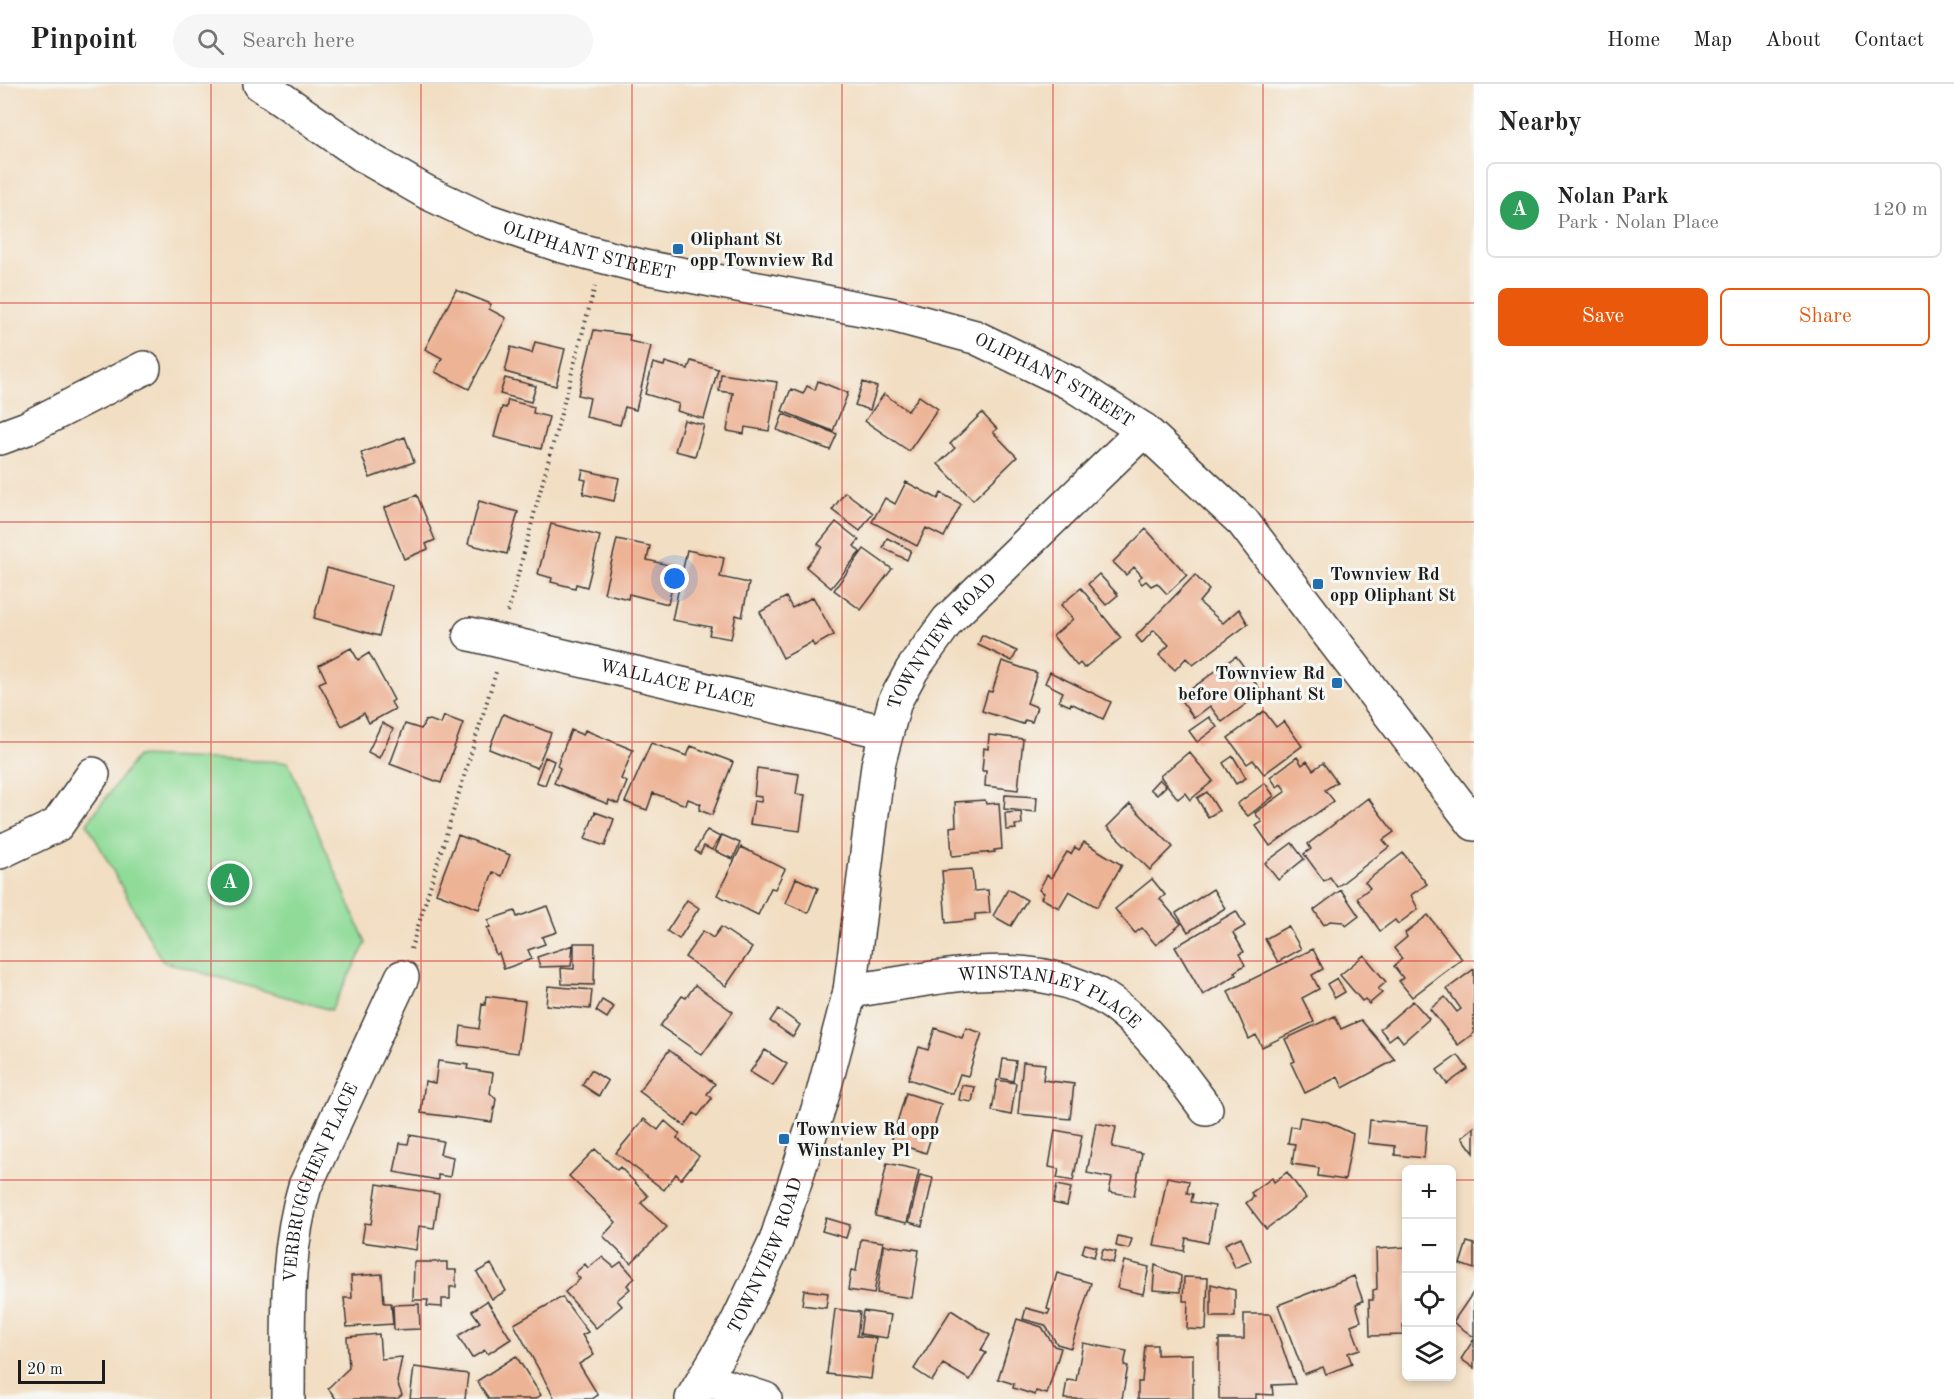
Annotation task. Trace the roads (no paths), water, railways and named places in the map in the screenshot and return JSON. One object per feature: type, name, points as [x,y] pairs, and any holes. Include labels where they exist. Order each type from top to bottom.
[{"type":"street","name":"OLIPHANT STREET","points":[[260,84],[367,158],[426,192],[483,219],[603,256],[792,297],[893,315],[975,337],[1070,383],[1144,430]]},
{"type":"street","points":[[0,438],[27,429],[144,368]]},
{"type":"street","name":"TOWNVIEW ROAD","points":[[698,1389],[757,1284],[776,1240],[822,1097],[850,991],[878,765],[895,701],[912,670],[948,621],[1144,430]]},
{"type":"street","points":[[1144,430],[1243,522],[1474,824]]},
{"type":"street","name":"WALLACE PLACE","points":[[486,637],[885,732]]},
{"type":"street","points":[[0,852],[57,825],[93,774]]},
{"type":"street","name":"WINSTANLEY PLACE","points":[[850,991],[986,972],[1026,972],[1059,978],[1091,990],[1117,1007],[1164,1054],[1206,1108]]},
{"type":"street","name":"VERBRUGGHEN PLACE","points":[[288,1399],[290,1257],[296,1216],[305,1186],[402,977]]},
{"type":"street","points":[[698,1389],[765,1399]]},
{"type":"place","name":"Oliphant St opp Townview Rd","points":[[678,249]]},
{"type":"place","name":"Townview Rd opp Oliphant St","points":[[1318,584]]},
{"type":"place","name":"Townview Rd before Oliphant St","points":[[1337,683]]},
{"type":"place","name":"Nolan Park","points":[[230,883]]},
{"type":"place","name":"Townview Rd opp Winstanley Pl","points":[[784,1139]]}]
